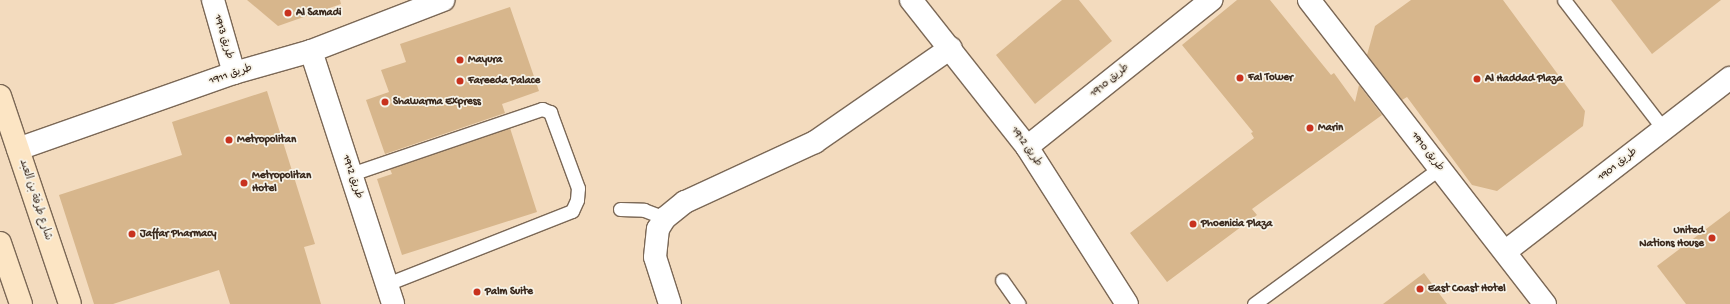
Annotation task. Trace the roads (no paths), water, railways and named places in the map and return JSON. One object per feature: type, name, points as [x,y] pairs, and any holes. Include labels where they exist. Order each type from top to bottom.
[{"type":"main road","name":"شارع طرفة بن العبد","points":[[0,96],[70,304]]},
{"type":"main road","points":[[0,243],[21,304]]},
{"type":"street","name":"طريق 1913","points":[[213,0],[234,73]]},
{"type":"street","name":"طريق 1911","points":[[18,149],[234,73],[311,51],[378,27],[443,0]]},
{"type":"street","name":"طريق 1912","points":[[911,0],[951,48],[1027,147],[1127,304]]},
{"type":"street","name":"طريق 1910","points":[[1027,147],[1211,0]]},
{"type":"street","name":"طريق 1910","points":[[1309,0],[1545,304]]},
{"type":"street","points":[[670,304],[655,257],[658,229],[665,218],[685,202],[701,193],[815,142],[895,89],[951,48]]},
{"type":"street","name":"طريق 1912","points":[[311,51],[390,294]]},
{"type":"street","name":"طريق 1901","points":[[1506,252],[1730,78]]},
{"type":"lane","points":[[1564,0],[1664,130]]},
{"type":"lane","points":[[351,174],[542,109],[550,112],[578,188],[577,200],[572,211],[390,294]]},
{"type":"lane","points":[[1254,304],[1440,168]]},
{"type":"lane","points":[[620,209],[644,210],[665,218]]},
{"type":"lane","points":[[1002,280],[1018,304]]},
{"type":"place","name":"Al Samadi","points":[[288,13]]},
{"type":"place","name":"Mayura","points":[[460,60]]},
{"type":"place","name":"Fal Tower","points":[[1240,78]]},
{"type":"place","name":"Al Haddad Plaza","points":[[1477,79]]},
{"type":"place","name":"Fareeda Palace","points":[[460,81]]},
{"type":"place","name":"Shawarma Express","points":[[385,102]]},
{"type":"place","name":"Marin","points":[[1310,128]]},
{"type":"place","name":"Metropolitan","points":[[229,140]]},
{"type":"place","name":"Metropolitan Hotel","points":[[244,183]]},
{"type":"place","name":"Phoenicia Plaza","points":[[1193,224]]},
{"type":"place","name":"Jaffar Pharmacy","points":[[132,234]]},
{"type":"place","name":"United Nations House","points":[[1712,238]]},
{"type":"place","name":"East Coast Hotel","points":[[1420,289]]},
{"type":"place","name":"Palm Suite","points":[[477,292]]}]
